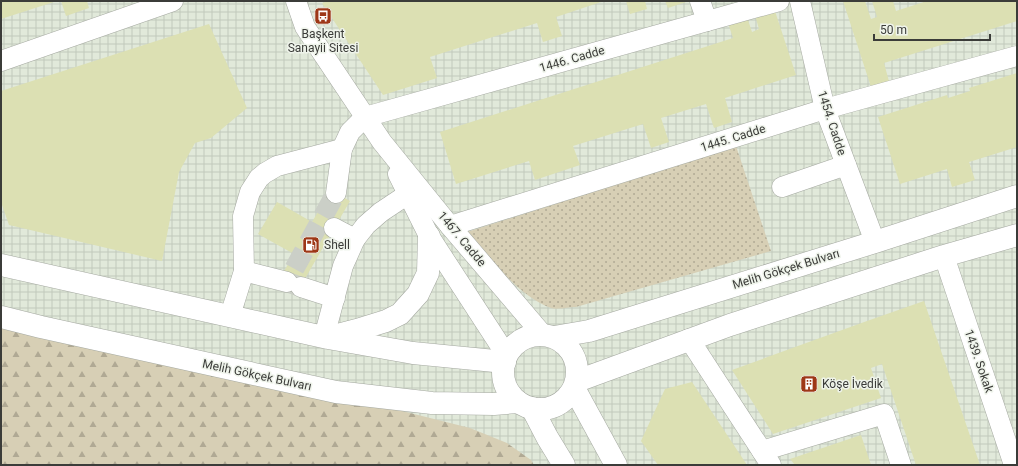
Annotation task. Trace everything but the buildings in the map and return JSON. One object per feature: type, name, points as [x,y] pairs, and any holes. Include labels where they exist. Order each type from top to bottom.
[{"type":"main road","name":"Melih Gökçek Bulvarı","points":[[548,336],[589,331],[1017,196]]},
{"type":"main road","points":[[525,405],[542,409],[552,407],[561,403],[569,396],[575,384],[689,340],[730,325],[944,256],[1017,235]]},
{"type":"main road","points":[[326,337],[379,324],[400,314],[418,294],[428,273],[429,236]]},
{"type":"main road","points":[[1,265],[326,337],[413,353],[506,359]]},
{"type":"main road","name":"Melih Gökçek Bulvarı","points":[[1,317],[336,392],[432,403],[525,405]]},
{"type":"main road","points":[[548,336],[534,336],[525,338],[518,343],[511,349],[506,359],[503,373],[505,384],[510,394],[525,405],[564,465]]},
{"type":"main road","name":"1467. Cadde","points":[[548,336],[560,341],[575,358],[578,373],[575,384],[616,465]]},
{"type":"street","points":[[1,61],[173,1]]},
{"type":"street","name":"1467. Cadde","points":[[296,1],[305,27],[382,142],[450,226],[548,336]]},
{"type":"street","points":[[700,1],[707,21]]},
{"type":"street","name":"1446. Cadde","points":[[365,117],[779,1]]},
{"type":"street","name":"1454. Cadde","points":[[800,1],[825,109],[875,242]]},
{"type":"street","name":"1445. Cadde","points":[[450,226],[825,109],[1017,56]]},
{"type":"street","points":[[336,193],[342,149],[350,132],[365,117]]},
{"type":"street","name":"1467. Cadde","points":[[382,142],[429,236],[506,359]]},
{"type":"street","points":[[230,316],[244,271],[243,216],[250,192],[256,181],[265,173],[277,166],[342,149]]},
{"type":"street","points":[[782,187],[846,164]]},
{"type":"street","points":[[326,337],[334,298],[343,266],[355,240],[366,225],[381,212],[408,194]]},
{"type":"street","points":[[334,228],[355,240]]},
{"type":"street","name":"1439. Sokak","points":[[944,256],[1014,465]]},
{"type":"street","points":[[244,271],[294,284],[334,298]]},
{"type":"street","points":[[689,340],[766,458],[884,414],[901,465]]},
{"type":"shaded area","points":[[1,1],[1017,1],[1017,465],[1,465]]},
{"type":"green space","points":[[736,146],[771,251],[576,307],[554,309],[527,295],[516,286],[467,232]]},
{"type":"green space","points":[[1,325],[402,411],[470,428],[507,443],[531,460],[534,465],[1,465]]},
{"type":"tunnel","points":[[301,287],[287,282],[336,193]]},
{"type":"place","name":"Başkent Sanayii Sitesi","points":[[323,16]]},
{"type":"place","name":"Shell","points":[[311,245]]},
{"type":"place","name":"Köşe İvedik","points":[[809,384]]}]
